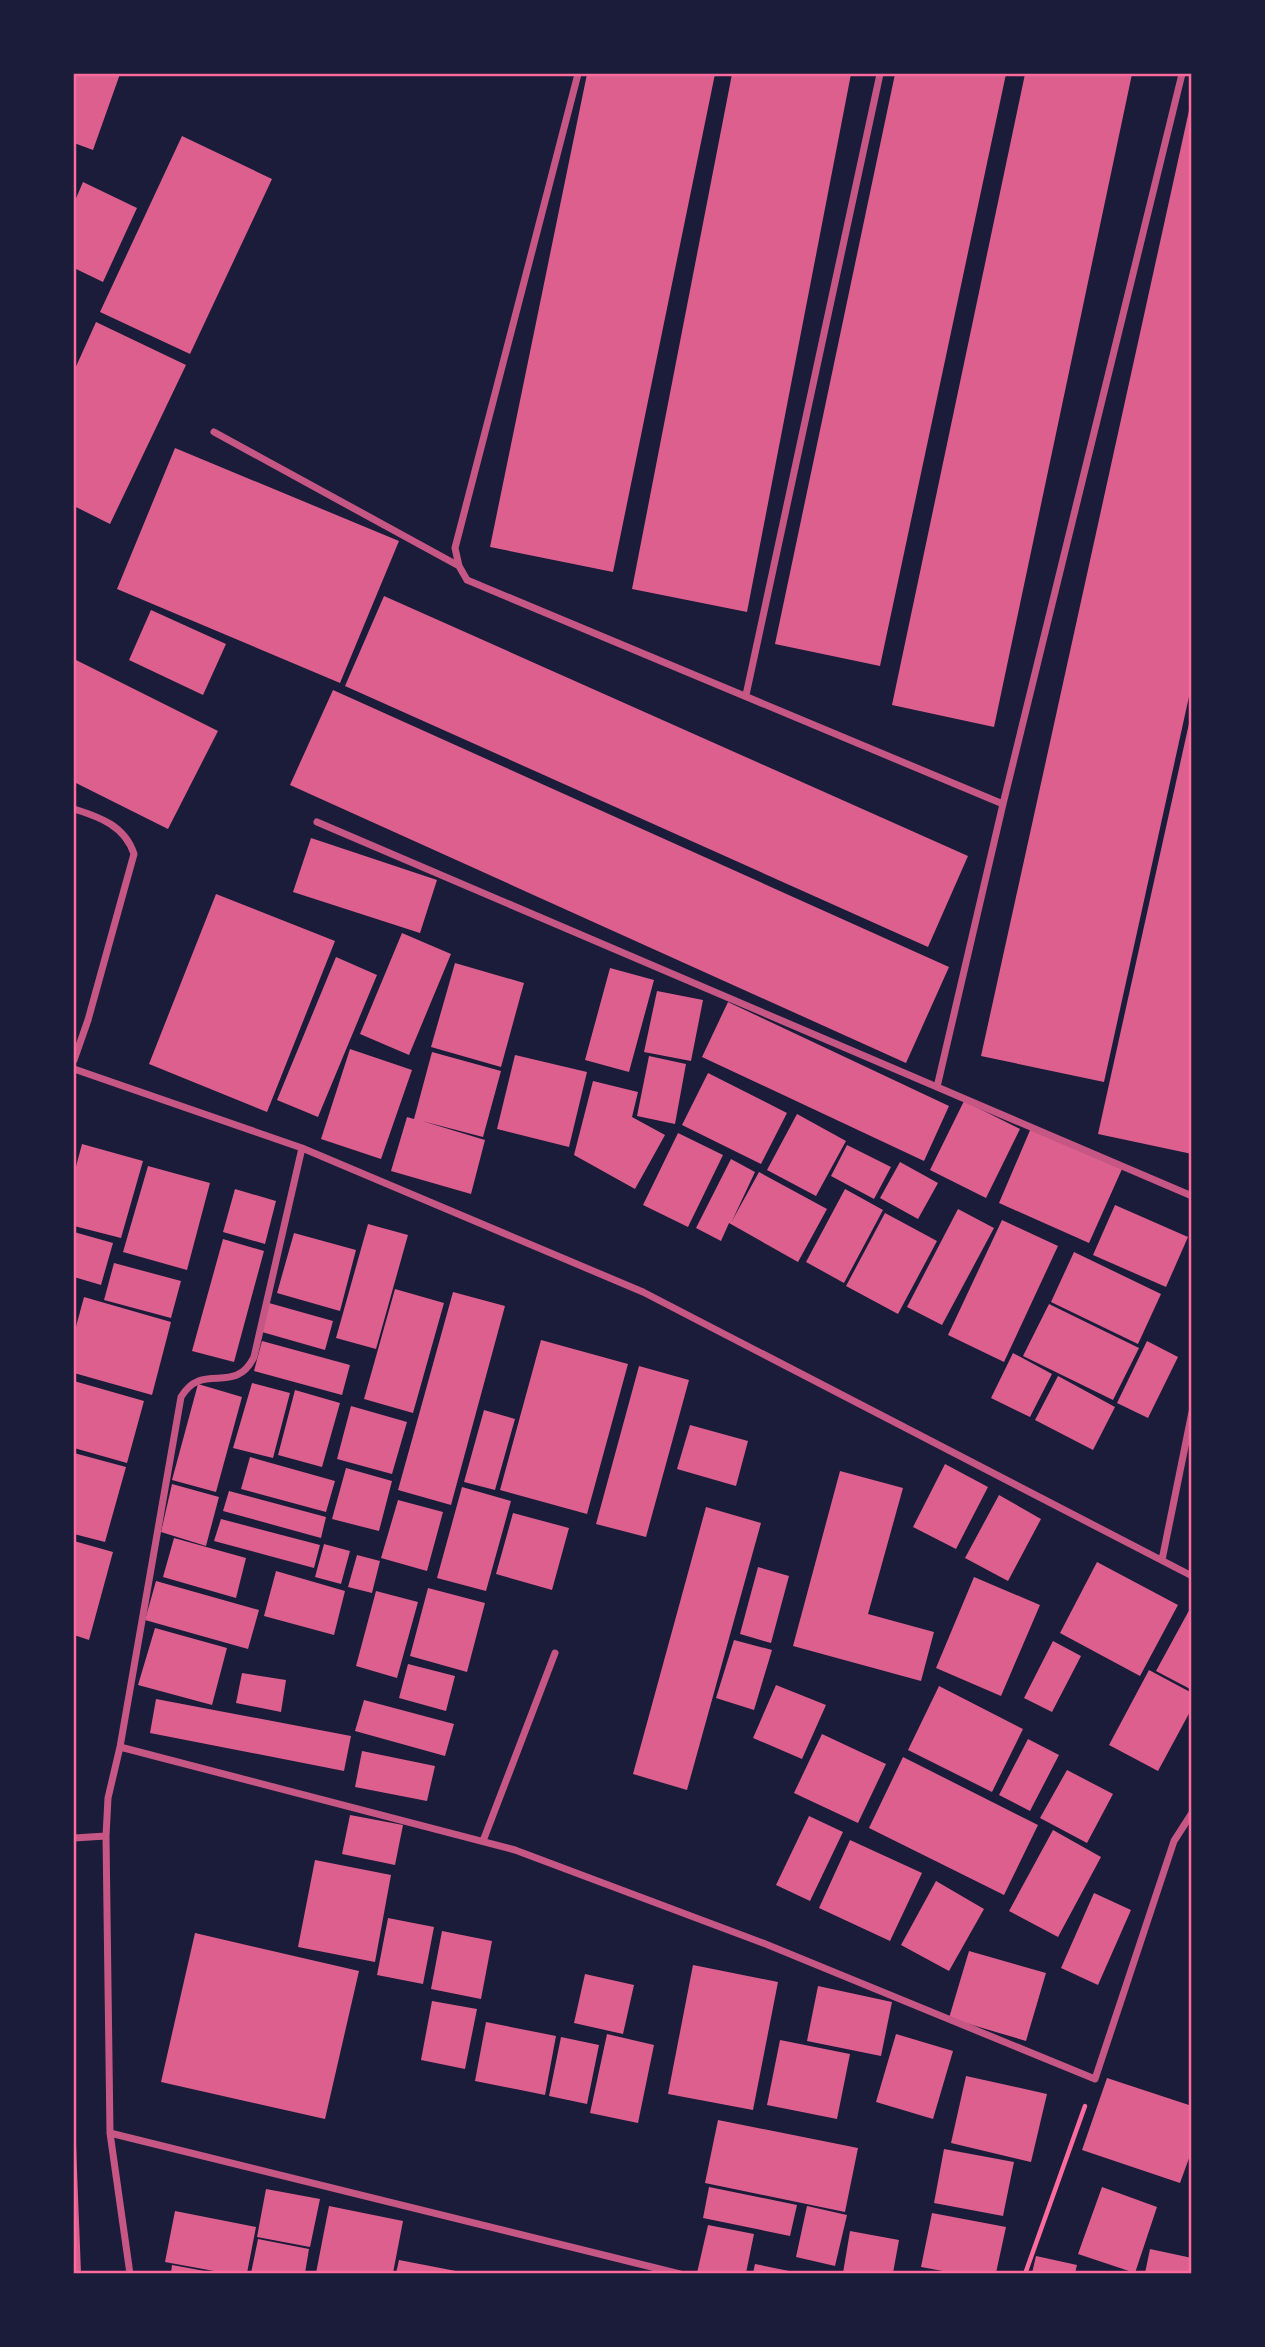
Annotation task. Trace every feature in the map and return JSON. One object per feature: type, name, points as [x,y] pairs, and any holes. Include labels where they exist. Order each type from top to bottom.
[{"type":"street","points":[[578,74],[455,548],[459,566],[467,580],[1003,804]]},
{"type":"street","points":[[746,695],[880,74]]},
{"type":"street","points":[[937,1087],[1003,804],[1182,74]]},
{"type":"street","points":[[214,432],[459,566]]},
{"type":"street","points":[[74,809],[96,815],[115,826],[130,841],[134,855],[88,1020],[74,1060]]},
{"type":"street","points":[[317,822],[1192,1196]]},
{"type":"street","points":[[74,1069],[302,1148],[643,1292],[1192,1576]]},
{"type":"street","points":[[130,2273],[110,2133],[106,1836],[108,1798],[120,1747],[181,1396],[188,1384],[198,1380],[237,1377],[248,1369],[254,1357],[302,1148]]},
{"type":"street","points":[[1162,1560],[1192,1412]]},
{"type":"street","points":[[483,1840],[555,1653]]},
{"type":"street","points":[[120,1747],[514,1850],[763,1943],[1095,2079],[1174,1841],[1192,1813]]},
{"type":"street","points":[[74,1838],[106,1836]]},
{"type":"street","points":[[110,2133],[680,2273]]},
{"type":"path","points":[[1025,2273],[1095,2079]]},
{"type":"building","points":[[74,74],[120,74],[93,150],[74,143]]},
{"type":"building","points":[[587,74],[715,74],[613,572],[490,547]]},
{"type":"building","points":[[732,74],[851,74],[747,612],[632,589]]},
{"type":"building","points":[[895,74],[1006,74],[880,666],[775,644]]},
{"type":"building","points":[[1025,74],[1132,74],[994,727],[892,705]]},
{"type":"building","points":[[1190,106],[1192,683],[1104,1082],[981,1056]]},
{"type":"building","points":[[182,136],[272,179],[190,354],[100,312]]},
{"type":"building","points":[[83,182],[137,208],[103,282],[74,268],[74,203]]},
{"type":"building","points":[[96,322],[186,365],[110,524],[74,506],[74,371]]},
{"type":"building","points":[[175,448],[399,541],[340,683],[117,589]]},
{"type":"building","points":[[384,596],[968,856],[928,947],[345,686]]},
{"type":"building","points":[[151,610],[226,644],[203,695],[129,660]]},
{"type":"building","points":[[74,659],[218,731],[168,829],[74,782]]},
{"type":"building","points":[[333,690],[949,967],[906,1063],[290,785]]},
{"type":"building","points":[[1192,719],[1192,1154],[1098,1134]]},
{"type":"building","points":[[311,838],[437,880],[420,933],[293,892]]},
{"type":"building","points":[[216,894],[335,941],[267,1112],[149,1064]]},
{"type":"building","points":[[402,933],[451,954],[409,1055],[360,1034]]},
{"type":"building","points":[[336,957],[377,975],[318,1117],[277,1100]]},
{"type":"building","points":[[455,963],[524,983],[501,1067],[431,1047]]},
{"type":"building","points":[[610,968],[654,980],[629,1072],[585,1060]]},
{"type":"building","points":[[657,991],[703,1000],[691,1061],[644,1052]]},
{"type":"building","points":[[728,1002],[949,1106],[924,1161],[702,1057]]},
{"type":"building","points":[[350,1049],[412,1070],[381,1159],[321,1139]]},
{"type":"building","points":[[432,1052],[501,1071],[483,1137],[422,1121],[485,1140],[471,1194],[391,1171],[407,1117],[414,1119]]},
{"type":"building","points":[[515,1055],[587,1072],[569,1147],[497,1129]]},
{"type":"building","points":[[649,1056],[686,1064],[675,1124],[637,1116]]},
{"type":"building","points":[[708,1073],[787,1113],[761,1164],[682,1125]]},
{"type":"building","points":[[593,1081],[638,1092],[632,1117],[665,1135],[635,1189],[574,1155]]},
{"type":"building","points":[[964,1101],[1020,1129],[986,1198],[930,1170]]},
{"type":"building","points":[[797,1114],[846,1141],[816,1196],[767,1170]]},
{"type":"building","points":[[1031,1128],[1122,1169],[1089,1243],[999,1203]]},
{"type":"building","points":[[678,1133],[723,1155],[688,1227],[643,1205]]},
{"type":"building","points":[[82,1144],[143,1161],[121,1238],[74,1226],[74,1174]]},
{"type":"building","points":[[847,1145],[891,1167],[874,1199],[831,1176]]},
{"type":"building","points":[[731,1159],[755,1172],[732,1221],[759,1172],[827,1209],[798,1262],[729,1223],[721,1241],[696,1228]]},
{"type":"building","points":[[900,1162],[938,1183],[918,1219],[880,1198]]},
{"type":"building","points":[[148,1166],[210,1183],[187,1270],[123,1252]]},
{"type":"building","points":[[235,1189],[276,1201],[265,1244],[223,1232]]},
{"type":"building","points":[[845,1189],[883,1210],[844,1283],[806,1262]]},
{"type":"building","points":[[1115,1205],[1188,1237],[1166,1287],[1093,1255]]},
{"type":"building","points":[[958,1209],[994,1228],[942,1325],[907,1307]]},
{"type":"building","points":[[885,1213],[937,1241],[898,1314],[846,1286]]},
{"type":"building","points":[[1002,1220],[1058,1246],[1004,1362],[948,1335]]},
{"type":"building","points":[[368,1224],[408,1235],[376,1349],[336,1338]]},
{"type":"building","points":[[74,1232],[113,1243],[101,1285],[74,1277]]},
{"type":"building","points":[[294,1233],[356,1250],[340,1311],[277,1293]]},
{"type":"building","points":[[223,1239],[264,1251],[234,1362],[192,1351]]},
{"type":"building","points":[[1074,1252],[1161,1294],[1138,1344],[1051,1302]]},
{"type":"building","points":[[114,1263],[181,1281],[171,1318],[104,1300]]},
{"type":"building","points":[[395,1289],[444,1303],[413,1413],[364,1399]]},
{"type":"building","points":[[453,1292],[505,1306],[451,1505],[398,1490]]},
{"type":"building","points":[[84,1297],[171,1322],[152,1395],[74,1373],[74,1334]]},
{"type":"building","points":[[269,1303],[333,1321],[325,1350],[262,1332]]},
{"type":"building","points":[[1049,1304],[1139,1348],[1113,1400],[1023,1356]]},
{"type":"building","points":[[541,1340],[628,1364],[587,1514],[500,1490]]},
{"type":"building","points":[[262,1341],[350,1365],[342,1395],[254,1371]]},
{"type":"building","points":[[1147,1341],[1178,1357],[1148,1418],[1117,1403]]},
{"type":"building","points":[[1013,1353],[1052,1374],[1030,1417],[991,1398]]},
{"type":"building","points":[[639,1366],[689,1380],[646,1537],[596,1524]]},
{"type":"building","points":[[1058,1376],[1115,1407],[1093,1450],[1035,1420]]},
{"type":"building","points":[[74,1381],[144,1401],[127,1463],[74,1448]]},
{"type":"building","points":[[252,1383],[290,1393],[273,1458],[233,1448]]},
{"type":"building","points":[[198,1384],[242,1397],[216,1492],[172,1480]]},
{"type":"building","points":[[295,1390],[340,1403],[322,1467],[278,1455]]},
{"type":"building","points":[[351,1406],[407,1422],[392,1474],[337,1459]]},
{"type":"building","points":[[484,1410],[515,1419],[495,1490],[464,1482]]},
{"type":"building","points":[[690,1425],[748,1441],[736,1486],[677,1469]]},
{"type":"building","points":[[74,1453],[126,1467],[105,1542],[74,1534]]},
{"type":"building","points":[[250,1457],[335,1481],[326,1512],[241,1489]]},
{"type":"building","points":[[945,1464],[988,1487],[956,1549],[913,1527]]},
{"type":"building","points":[[346,1468],[392,1481],[379,1531],[332,1519]]},
{"type":"building","points":[[840,1471],[903,1488],[868,1614],[934,1632],[921,1681],[793,1646]]},
{"type":"building","points":[[172,1484],[219,1497],[206,1546],[161,1532]]},
{"type":"building","points":[[462,1487],[511,1501],[486,1591],[437,1578]]},
{"type":"building","points":[[229,1491],[326,1517],[321,1538],[223,1511]]},
{"type":"building","points":[[999,1495],[1041,1519],[1008,1581],[965,1558]]},
{"type":"building","points":[[398,1500],[443,1512],[427,1571],[381,1558]]},
{"type":"building","points":[[706,1507],[761,1523],[687,1790],[633,1774]]},
{"type":"building","points":[[513,1513],[569,1528],[552,1590],[496,1574]]},
{"type":"building","points":[[221,1519],[320,1545],[314,1568],[214,1541]]},
{"type":"building","points":[[174,1538],[246,1558],[236,1598],[163,1577]]},
{"type":"building","points":[[74,1541],[113,1552],[89,1640],[74,1635]]},
{"type":"building","points":[[324,1544],[350,1551],[341,1584],[315,1577]]},
{"type":"building","points":[[357,1555],[380,1561],[372,1593],[348,1587]]},
{"type":"building","points":[[1097,1562],[1178,1605],[1140,1676],[1060,1633]]},
{"type":"building","points":[[758,1567],[789,1576],[771,1643],[740,1634]]},
{"type":"building","points":[[276,1571],[345,1591],[334,1635],[264,1616]]},
{"type":"building","points":[[974,1577],[1040,1605],[1001,1696],[936,1668]]},
{"type":"building","points":[[156,1581],[259,1610],[248,1649],[145,1620]]},
{"type":"building","points":[[428,1588],[485,1603],[467,1672],[410,1656]]},
{"type":"building","points":[[376,1591],[418,1602],[397,1678],[356,1666]]},
{"type":"building","points":[[1192,1605],[1192,1690],[1156,1671]]},
{"type":"building","points":[[155,1628],[227,1648],[212,1705],[138,1685]]},
{"type":"building","points":[[734,1640],[772,1650],[754,1710],[716,1698]]},
{"type":"building","points":[[1053,1641],[1081,1656],[1052,1712],[1024,1698]]},
{"type":"building","points":[[408,1664],[455,1676],[446,1711],[399,1698]]},
{"type":"building","points":[[1149,1670],[1192,1693],[1192,1708],[1158,1771],[1109,1745]]},
{"type":"building","points":[[242,1673],[286,1680],[281,1712],[236,1703]]},
{"type":"building","points":[[776,1685],[826,1705],[802,1759],[753,1738]]},
{"type":"building","points":[[939,1686],[1023,1729],[992,1792],[908,1750]]},
{"type":"building","points":[[156,1699],[351,1736],[344,1771],[150,1733]]},
{"type":"building","points":[[364,1700],[454,1724],[445,1756],[355,1731]]},
{"type":"building","points":[[822,1734],[886,1764],[858,1823],[794,1793]]},
{"type":"building","points":[[1028,1739],[1059,1755],[1030,1811],[999,1795]]},
{"type":"building","points":[[362,1751],[435,1766],[427,1801],[355,1787]]},
{"type":"building","points":[[903,1757],[1038,1825],[1004,1895],[869,1828]]},
{"type":"building","points":[[1067,1770],[1113,1794],[1087,1843],[1040,1818]]},
{"type":"building","points":[[350,1815],[403,1825],[395,1865],[342,1854]]},
{"type":"building","points":[[809,1816],[843,1832],[810,1901],[776,1885]]},
{"type":"building","points":[[1053,1830],[1101,1857],[1058,1937],[1009,1911]]},
{"type":"building","points":[[850,1840],[922,1873],[890,1941],[819,1908]]},
{"type":"building","points":[[315,1860],[391,1875],[375,1962],[298,1947]]},
{"type":"building","points":[[936,1881],[984,1909],[949,1971],[901,1945]]},
{"type":"building","points":[[1094,1893],[1131,1910],[1098,1985],[1061,1968]]},
{"type":"building","points":[[388,1918],[434,1927],[423,1984],[377,1975]]},
{"type":"building","points":[[442,1931],[492,1941],[481,1999],[431,1989]]},
{"type":"building","points":[[195,1933],[359,1971],[325,2119],[161,2082]]},
{"type":"building","points":[[969,1951],[1046,1973],[1026,2041],[949,2018]]},
{"type":"building","points":[[693,1965],[778,1982],[753,2110],[668,2094]]},
{"type":"building","points":[[585,1974],[634,1985],[623,2034],[574,2023]]},
{"type":"building","points":[[818,1986],[892,2002],[881,2056],[807,2041]]},
{"type":"building","points":[[432,2001],[477,2009],[465,2069],[421,2060]]},
{"type":"building","points":[[486,2022],[556,2036],[545,2095],[475,2081]]},
{"type":"building","points":[[607,2034],[654,2045],[638,2123],[590,2113]]},
{"type":"building","points":[[896,2034],[953,2051],[933,2119],[876,2102]]},
{"type":"building","points":[[561,2037],[599,2045],[587,2104],[549,2096]]},
{"type":"building","points":[[780,2040],[850,2054],[837,2119],[767,2105]]},
{"type":"building","points":[[966,2076],[1047,2094],[1031,2162],[951,2143]]},
{"type":"building","points":[[1107,2078],[1192,2106],[1192,2150],[1180,2183],[1082,2150]]},
{"type":"building","points":[[718,2120],[858,2148],[845,2212],[705,2183]]},
{"type":"building","points":[[76,2144],[81,2273],[74,2273]]},
{"type":"building","points":[[944,2149],[1014,2162],[1003,2216],[934,2203]]},
{"type":"building","points":[[709,2187],[797,2205],[790,2236],[703,2218]]},
{"type":"building","points":[[1102,2187],[1157,2207],[1135,2273],[1078,2254]]},
{"type":"building","points":[[266,2189],[320,2199],[310,2247],[257,2237]]},
{"type":"building","points":[[329,2206],[403,2221],[393,2273],[316,2273]]},
{"type":"building","points":[[807,2206],[847,2215],[835,2266],[796,2257]]},
{"type":"building","points":[[175,2211],[256,2227],[247,2273],[225,2273],[165,2262]]},
{"type":"building","points":[[932,2213],[1006,2227],[996,2273],[954,2273],[921,2267]]},
{"type":"building","points":[[708,2225],[754,2234],[746,2273],[697,2273]]},
{"type":"building","points":[[850,2231],[899,2240],[893,2273],[843,2273]]},
{"type":"building","points":[[258,2239],[309,2249],[305,2273],[251,2273]]},
{"type":"building","points":[[1150,2249],[1192,2258],[1192,2273],[1145,2273]]},
{"type":"building","points":[[1036,2256],[1077,2265],[1075,2273],[1032,2273]]},
{"type":"building","points":[[399,2260],[461,2272],[461,2273],[396,2273]]},
{"type":"building","points":[[755,2264],[794,2272],[794,2273],[753,2273]]},
{"type":"building","points":[[172,2265],[210,2272],[210,2273],[171,2273]]}]
